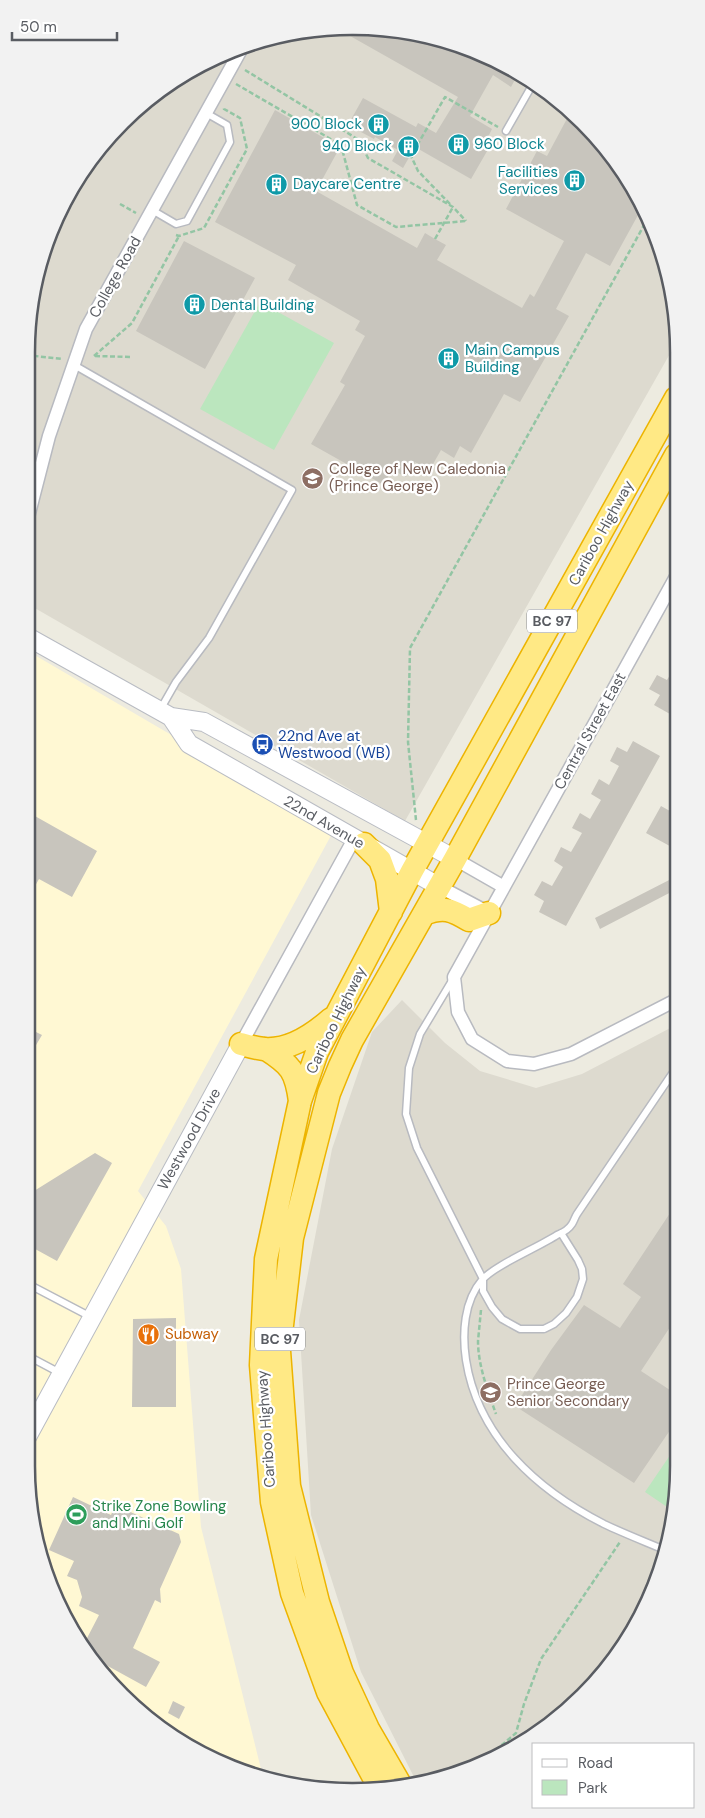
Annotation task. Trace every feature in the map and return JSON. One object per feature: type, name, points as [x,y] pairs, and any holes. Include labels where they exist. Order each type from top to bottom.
[{"type":"highway","name":"Cariboo Highway","points":[[386,1780],[328,1692],[292,1593],[272,1502],[261,1365],[266,1259],[300,1100],[317,1052],[412,871],[670,409]]},
{"type":"highway","name":"Cariboo Highway","points":[[386,1780],[368,1729],[342,1673],[318,1602],[289,1486],[279,1351],[292,1238],[329,1093],[352,1040],[440,887],[670,466]]},
{"type":"highway","points":[[359,842],[380,860],[387,879],[391,912]]},
{"type":"highway","points":[[424,914],[444,909],[469,920],[489,913]]},
{"type":"highway","points":[[266,1049],[299,1041],[316,1031],[337,1014]]},
{"type":"highway","points":[[241,1044],[266,1049],[282,1060],[292,1070],[298,1084],[300,1100]]},
{"type":"street","name":"College Road","points":[[35,490],[49,436],[86,329],[237,57]]},
{"type":"street","name":"Central Street East","points":[[454,977],[670,587]]},
{"type":"street","name":"22nd Avenue","points":[[35,641],[165,714],[204,722],[504,887]]},
{"type":"street","name":"22nd Avenue","points":[[165,714],[189,744],[359,842],[489,913]]},
{"type":"street","name":"Westwood Drive","points":[[35,1423],[241,1044],[359,842]]},
{"type":"street","points":[[454,977],[458,1012],[472,1039],[507,1061],[534,1064],[571,1054],[670,1003]]},
{"type":"lane","points":[[506,131],[530,90]]},
{"type":"lane","points":[[152,210],[176,224],[187,221],[191,214],[230,142],[227,125],[206,113]]},
{"type":"lane","points":[[74,365],[292,490],[209,638],[176,682],[165,714]]},
{"type":"lane","points":[[454,977],[420,1034],[409,1068],[406,1114],[418,1148],[483,1279],[483,1291],[492,1307],[502,1319],[520,1329],[544,1329],[554,1324],[566,1313],[577,1297],[583,1279],[582,1269],[561,1233]]},
{"type":"lane","points":[[659,1548],[605,1524],[578,1509],[542,1485],[512,1456],[487,1423],[476,1402],[469,1379],[464,1345],[465,1321],[470,1302],[483,1279],[572,1226],[577,1214],[670,1076]]},
{"type":"lane","points":[[35,1288],[92,1318]]},
{"type":"lane","points":[[35,1360],[62,1374]]},
{"type":"path","points":[[241,67],[359,140],[368,158],[453,207]]},
{"type":"path","points":[[233,82],[342,145],[357,205],[396,227],[466,221],[418,171],[411,156],[445,97],[506,131]]},
{"type":"path","points":[[435,239],[453,207]]},
{"type":"path","points":[[427,844],[415,818],[408,742],[410,648],[644,226]]},
{"type":"path","points":[[94,356],[132,323],[179,236]]},
{"type":"path","points":[[483,1291],[478,1343],[482,1368],[497,1416]]},
{"type":"path","points":[[500,1746],[516,1732],[524,1704],[541,1659],[626,1533]]},
{"type":"shaded area","name":"College of New Caledonia (Prince George)","points":[[352,35],[373,36],[414,41],[435,46],[474,59],[493,68],[546,101],[591,143],[627,194],[646,231],[653,250],[664,291],[667,311],[670,354],[405,821],[35,608],[36,332],[41,291],[46,270],[59,231],[68,212],[89,176],[114,143],[159,101],[194,78],[231,59],[270,46],[311,38]]},
{"type":"shaded area","points":[[35,655],[334,830],[138,1191],[166,1226],[181,1269],[201,1527],[261,1769],[212,1750],[176,1729],[143,1704],[114,1675],[89,1642],[68,1606],[52,1568],[41,1527],[35,1466]]},
{"type":"shaded area","name":"Prince George Senior Secondary","points":[[402,1000],[445,1043],[480,1071],[536,1088],[582,1074],[670,1028],[670,1466],[664,1527],[653,1568],[637,1606],[616,1642],[591,1675],[562,1704],[529,1729],[493,1750],[455,1766],[414,1777],[361,1672],[311,1515],[299,1320],[332,1149],[372,1032]]},
{"type":"green space","points":[[260,302],[334,343],[274,450],[200,409]]},
{"type":"green space","points":[[670,1455],[667,1507],[645,1492]]},
{"type":"building","points":[[349,35],[394,38],[435,46],[474,59],[515,80],[511,87],[493,75],[470,116],[492,129],[485,143],[490,146],[471,179],[415,147],[403,168],[392,161],[398,150],[348,125],[363,98],[416,127],[418,123],[436,133],[458,97]]},
{"type":"building","name":"Main Campus Building","points":[[275,110],[340,147],[316,191],[417,248],[425,233],[446,245],[437,260],[522,308],[530,294],[534,297],[564,241],[506,209],[537,151],[547,156],[567,119],[604,159],[638,215],[610,266],[586,253],[556,309],[569,316],[520,402],[504,394],[471,453],[460,446],[454,458],[441,450],[429,471],[415,462],[406,477],[392,470],[384,485],[311,444],[345,385],[340,382],[365,336],[355,330],[360,321],[288,280],[296,265],[215,222]]},
{"type":"building","name":"Dental Building","points":[[184,241],[255,278],[205,369],[136,331]]},
{"type":"building","points":[[657,675],[667,680],[670,675],[670,714],[654,705],[660,695],[649,689]]},
{"type":"building","points":[[633,741],[660,756],[566,926],[539,912],[544,901],[534,895],[542,881],[552,886],[563,867],[554,861],[561,847],[571,852],[582,833],[572,828],[580,813],[590,819],[601,800],[591,794],[599,779],[609,785],[619,766],[610,761],[617,747],[627,752]]},
{"type":"building","points":[[661,806],[670,811],[670,846],[646,833]]},
{"type":"building","points":[[35,816],[97,851],[72,897],[39,879],[35,886]]},
{"type":"building","points":[[670,880],[670,893],[600,929],[595,918]]},
{"type":"building","points":[[35,1032],[42,1035],[35,1047]]},
{"type":"building","points":[[95,1153],[112,1163],[57,1261],[35,1249],[35,1190]]},
{"type":"building","name":"Prince George Senior Secondary","points":[[670,1213],[670,1327],[641,1371],[670,1390],[670,1430],[634,1483],[515,1406],[551,1350],[584,1305],[620,1328],[641,1297],[623,1284]]},
{"type":"building","points":[[176,1318],[176,1407],[132,1407],[133,1319]]},
{"type":"building","points":[[73,1497],[111,1515],[115,1505],[179,1534],[181,1542],[160,1589],[161,1603],[155,1600],[133,1648],[160,1662],[146,1687],[106,1665],[101,1659],[87,1638],[99,1615],[79,1606],[82,1597],[77,1580],[67,1576],[74,1561],[49,1550]]},
{"type":"building","points":[[173,1701],[185,1707],[179,1719],[168,1713]]},
{"type":"place","name":"900 Block","points":[[378,124]]},
{"type":"place","name":"960 Block","points":[[458,144]]},
{"type":"place","name":"940 Block","points":[[408,146]]},
{"type":"place","name":"Facilities Services","points":[[574,181]]},
{"type":"place","name":"Daycare Centre","points":[[277,184]]},
{"type":"place","name":"Dental Building","points":[[195,305]]},
{"type":"place","name":"Main Campus Building","points":[[449,359]]},
{"type":"place","name":"College of New Caledonia (Prince George)","points":[[313,478]]},
{"type":"place","name":"22nd Ave at Westwood (WB)","points":[[262,745]]},
{"type":"place","name":"Subway","points":[[149,1334]]},
{"type":"place","name":"Prince George Senior Secondary","points":[[491,1393]]},
{"type":"place","name":"Strike Zone Bowling and Mini Golf","points":[[76,1515]]}]
